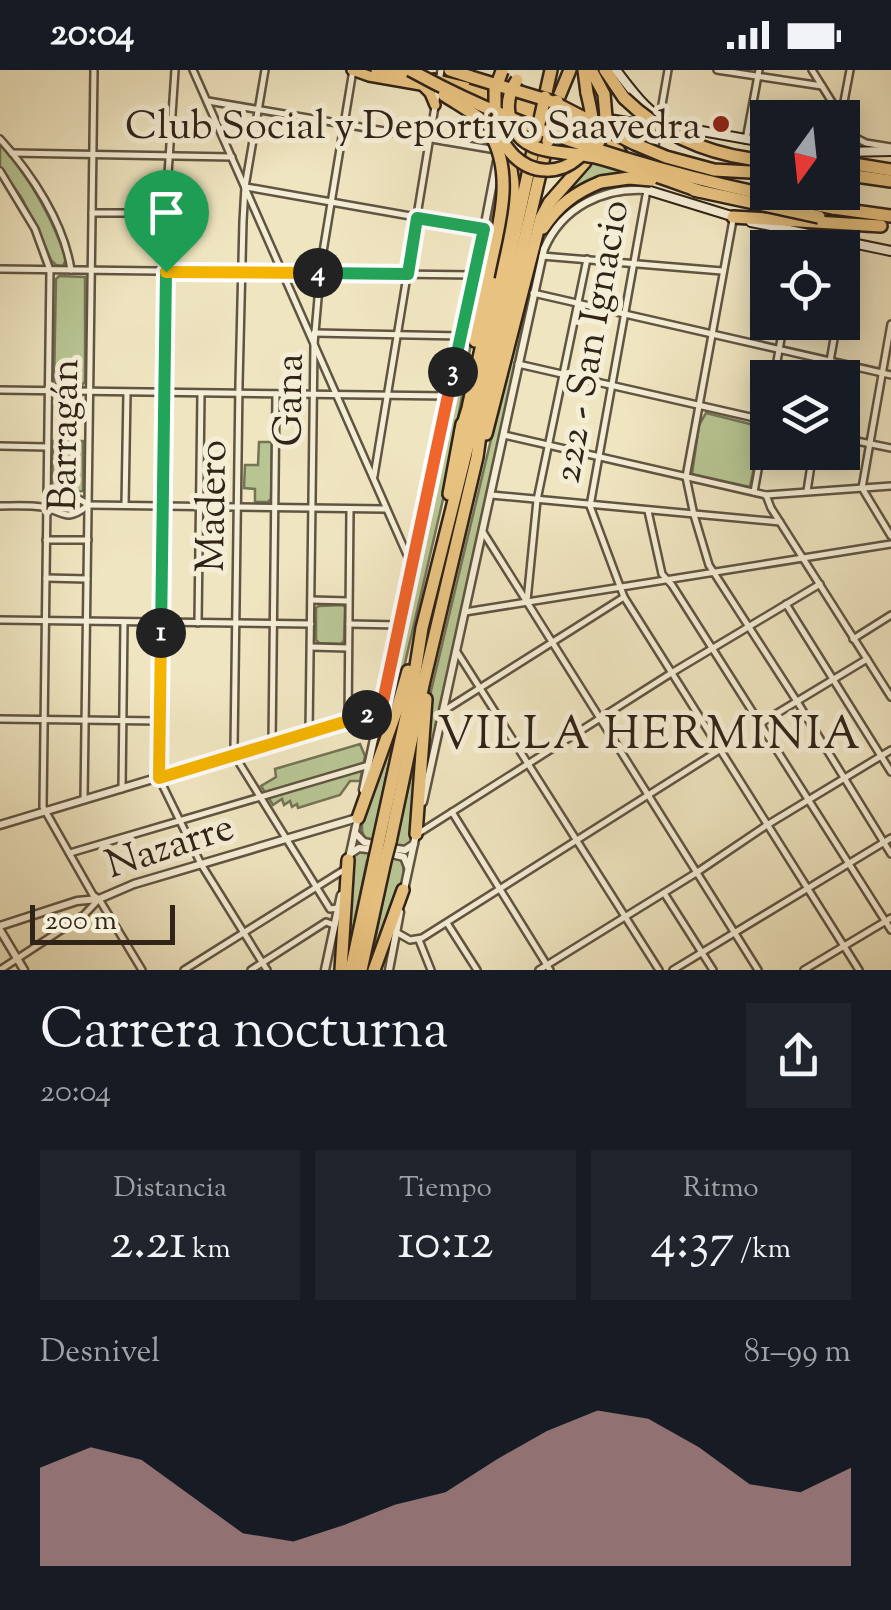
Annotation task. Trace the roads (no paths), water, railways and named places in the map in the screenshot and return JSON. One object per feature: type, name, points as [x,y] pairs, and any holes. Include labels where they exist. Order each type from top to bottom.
[{"type":"highway","points":[[407,70],[441,82],[542,136],[722,185],[888,223]]},
{"type":"highway","points":[[407,70],[491,128],[522,163],[540,170],[565,167],[580,156],[592,138],[593,119],[584,70]]},
{"type":"highway","points":[[450,70],[552,99],[666,158],[714,170],[750,172]]},
{"type":"highway","points":[[549,70],[552,99]]},
{"type":"highway","points":[[384,841],[422,628],[542,136],[552,99],[567,70]]},
{"type":"highway","points":[[538,250],[541,218],[549,202],[600,142],[606,117],[604,94],[592,70]]},
{"type":"highway","points":[[605,70],[624,98],[682,139],[708,150],[750,159]]},
{"type":"highway","points":[[461,430],[513,203],[512,164],[496,122],[494,96],[503,71]]},
{"type":"highway","points":[[520,75],[509,97],[508,113],[514,130],[526,143],[548,152],[594,157],[699,191]]},
{"type":"highway","points":[[446,528],[481,276],[501,206],[502,166],[496,143],[474,115]]},
{"type":"highway","points":[[351,970],[477,456],[542,136]]},
{"type":"highway","points":[[860,163],[891,167]]},
{"type":"highway","points":[[860,177],[891,181]]},
{"type":"highway","points":[[477,456],[538,250],[558,208],[578,192],[601,182],[641,178],[819,217],[888,223]]},
{"type":"highway","points":[[733,216],[888,223]]},
{"type":"highway","points":[[356,825],[422,628]]},
{"type":"highway","points":[[415,839],[435,636]]},
{"type":"highway","points":[[362,970],[380,859]]},
{"type":"highway","points":[[341,970],[348,861]]},
{"type":"highway","points":[[374,970],[404,890]]},
{"type":"main road","points":[[353,70],[422,86],[441,82]]},
{"type":"main road","points":[[376,70],[441,82],[568,119],[659,124],[750,141]]},
{"type":"main road","points":[[616,70],[659,124]]},
{"type":"main road","points":[[422,86],[436,104]]},
{"type":"main road","points":[[471,90],[605,138],[617,146],[647,190],[787,230]]},
{"type":"main road","points":[[860,151],[891,149]]},
{"type":"main road","points":[[860,245],[891,251]]},
{"type":"street","name":"Barragán","points":[[84,800],[94,70]]},
{"type":"street","points":[[175,70],[166,214],[159,778],[201,864],[268,970]]},
{"type":"street","points":[[193,70],[412,566]]},
{"type":"street","name":"Madero","points":[[265,70],[245,187],[241,272],[236,755],[315,887],[334,908]]},
{"type":"street","name":"Gana","points":[[312,333],[353,70]]},
{"type":"street","points":[[325,970],[330,924],[348,861],[461,336],[481,276],[484,229],[497,160],[471,90],[484,70]]},
{"type":"street","name":"222 - San Ignacio","points":[[668,70],[590,506],[624,597],[859,970]]},
{"type":"street","points":[[717,70],[822,86]]},
{"type":"street","points":[[812,70],[831,100]]},
{"type":"street","points":[[844,100],[850,70]]},
{"type":"street","points":[[759,74],[686,477],[709,566],[891,854]]},
{"type":"street","points":[[374,480],[441,82]]},
{"type":"street","points":[[208,100],[496,150]]},
{"type":"street","points":[[0,139],[50,213],[72,270]]},
{"type":"street","points":[[860,140],[891,149]]},
{"type":"street","points":[[12,153],[232,157]]},
{"type":"street","points":[[0,171],[35,229],[50,270],[44,812],[142,970]]},
{"type":"street","points":[[245,187],[484,229]]},
{"type":"street","points":[[389,970],[504,434],[538,250],[559,224],[584,203],[614,191],[647,190]]},
{"type":"street","points":[[92,212],[166,214]]},
{"type":"street","points":[[538,250],[587,259],[722,271]]},
{"type":"street","points":[[527,602],[537,500],[587,259]]},
{"type":"street","points":[[0,269],[481,276]]},
{"type":"street","points":[[533,293],[826,360]]},
{"type":"street","points":[[466,612],[891,540],[862,488],[891,324]]},
{"type":"street","points":[[312,333],[461,336]]},
{"type":"street","points":[[778,360],[781,340]]},
{"type":"street","name":"Gana","points":[[309,734],[314,344]]},
{"type":"street","points":[[518,364],[750,416]]},
{"type":"street","points":[[860,368],[891,375]]},
{"type":"street","points":[[0,390],[448,396]]},
{"type":"street","points":[[126,506],[127,392]]},
{"type":"street","points":[[198,622],[201,394]]},
{"type":"street","points":[[272,744],[276,394]]},
{"type":"street","points":[[504,434],[766,495],[891,486]]},
{"type":"street","points":[[860,442],[891,448]]},
{"type":"street","points":[[0,446],[47,447]]},
{"type":"street","points":[[754,492],[758,470]]},
{"type":"street","points":[[808,491],[811,470]]},
{"type":"street","points":[[490,495],[780,522]]},
{"type":"street","points":[[766,495],[867,660],[888,684],[891,697]]},
{"type":"street","points":[[47,507],[65,496],[88,505],[387,509]]},
{"type":"street","points":[[0,506],[47,507],[65,515],[80,512],[88,505]]},
{"type":"street","points":[[348,721],[350,508]]},
{"type":"street","points":[[648,511],[662,574],[891,930]]},
{"type":"street","points":[[483,531],[758,970]]},
{"type":"street","points":[[46,540],[88,540]]},
{"type":"street","points":[[46,578],[87,579]]},
{"type":"street","points":[[356,825],[360,840],[401,850],[526,764],[820,584]]},
{"type":"street","points":[[444,710],[624,597]]},
{"type":"street","points":[[311,600],[349,601]]},
{"type":"street","points":[[786,604],[891,772]]},
{"type":"street","points":[[854,638],[891,615]]},
{"type":"street","points":[[0,620],[311,624]]},
{"type":"street","points":[[122,789],[124,621]]},
{"type":"street","points":[[349,624],[399,625]]},
{"type":"street","points":[[310,647],[348,648]]},
{"type":"street","points":[[457,652],[659,970]]},
{"type":"street","points":[[761,724],[867,660]]},
{"type":"street","points":[[0,825],[381,711]]},
{"type":"street","points":[[0,719],[160,721]]},
{"type":"street","points":[[396,932],[419,940],[721,749]]},
{"type":"street","points":[[540,970],[549,968],[767,825],[891,750]]},
{"type":"street","points":[[70,853],[368,765]]},
{"type":"street","points":[[452,812],[549,968]]},
{"type":"street","name":"Nazarre","points":[[0,928],[286,838],[356,825]]},
{"type":"street","points":[[673,970],[891,838]]},
{"type":"street","points":[[184,970],[315,887],[348,861],[354,850],[363,848],[400,856],[407,861],[408,868]]},
{"type":"street","points":[[664,893],[713,970]]},
{"type":"street","points":[[0,970],[84,915],[99,899]]},
{"type":"street","points":[[804,970],[888,920]]},
{"type":"street","points":[[447,923],[477,970]]},
{"type":"street","points":[[251,970],[330,924]]},
{"type":"street","points":[[0,928],[24,970]]},
{"type":"street","points":[[419,940],[432,970]]},
{"type":"place","name":"Club Social y Deportivo Saavedra","points":[[721,124]]},
{"type":"district","name":"VILLA HERMINIA","points":[[650,732]]}]
